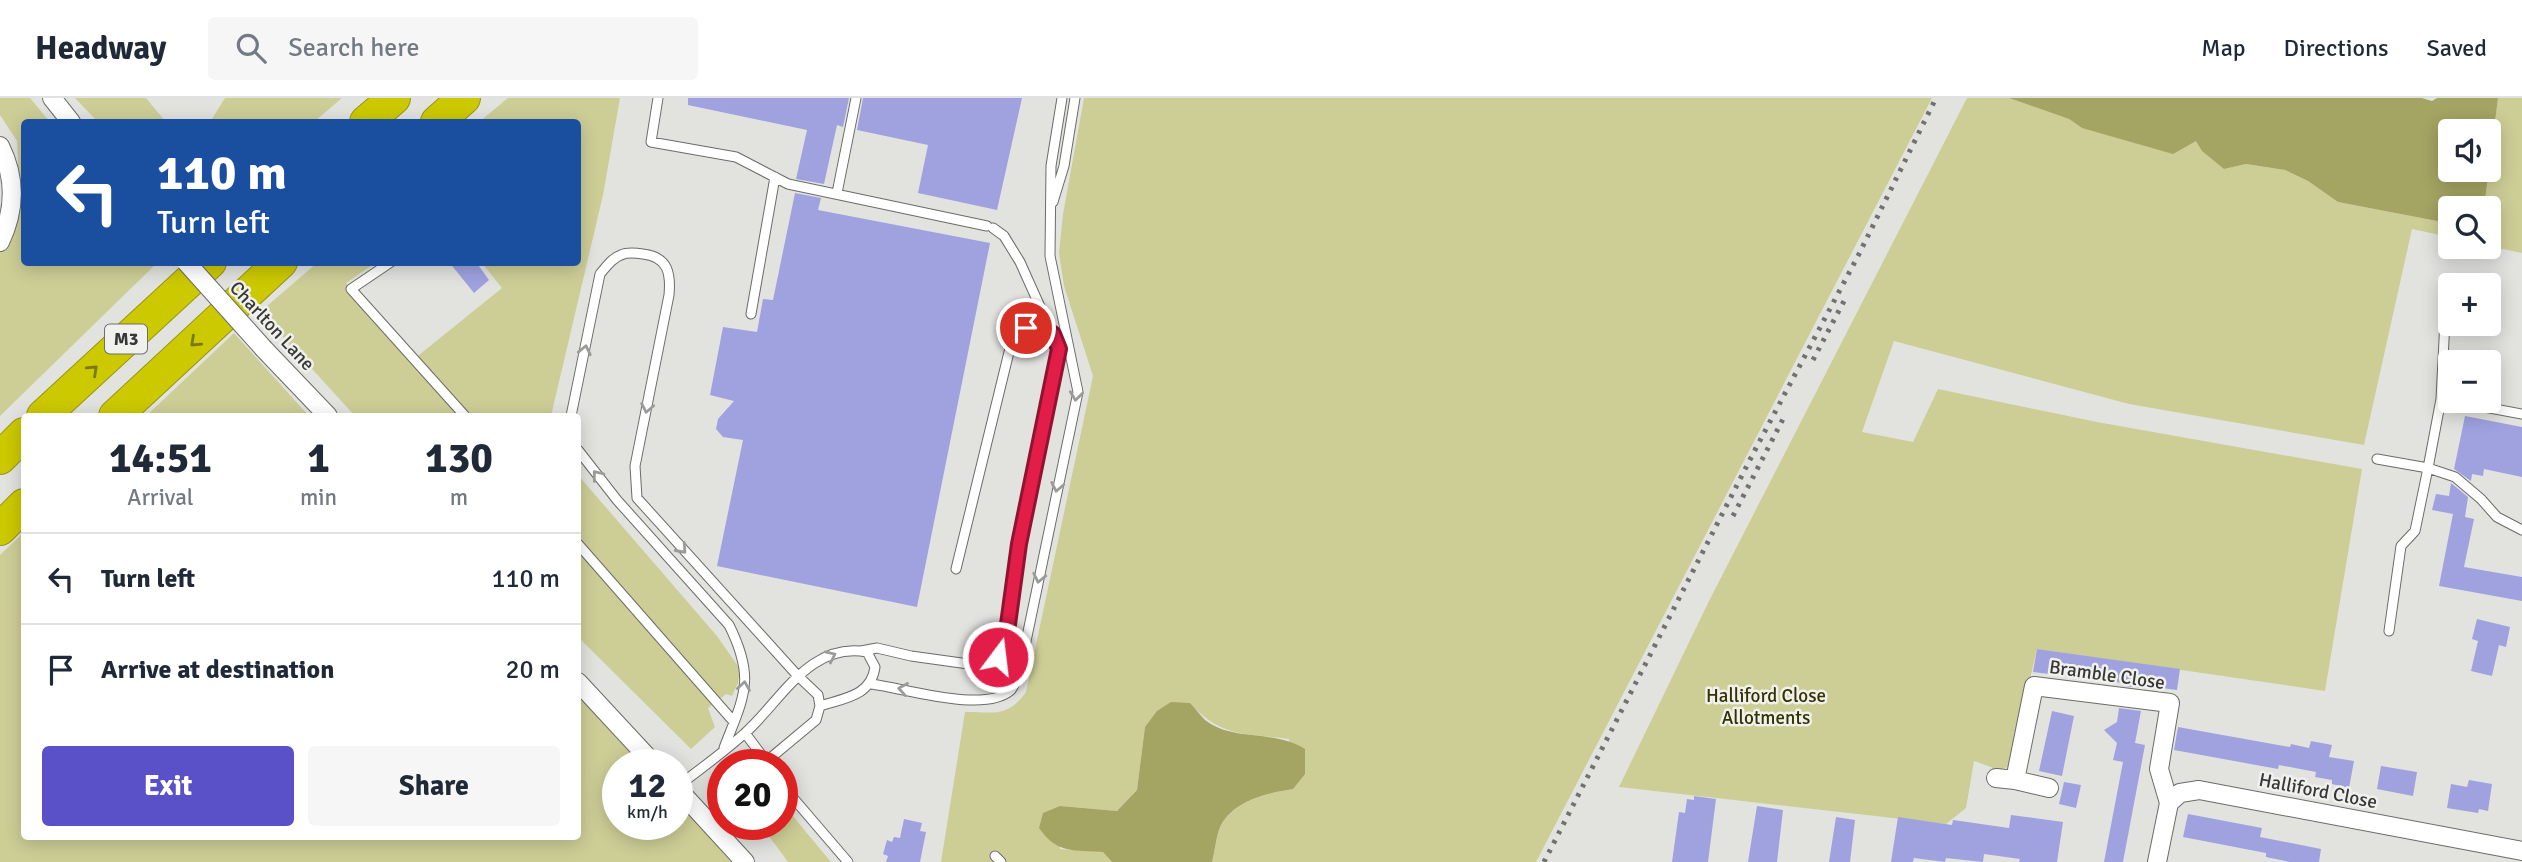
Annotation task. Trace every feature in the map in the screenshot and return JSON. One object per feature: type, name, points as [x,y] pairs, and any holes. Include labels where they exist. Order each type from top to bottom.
[{"type":"highway","points":[[370,119],[394,98]]},
{"type":"highway","points":[[440,119],[464,98]]},
{"type":"highway","name":"M3","points":[[46,413],[205,266]]},
{"type":"highway","name":"M3","points":[[118,413],[277,266]]},
{"type":"highway","points":[[0,458],[21,437]]},
{"type":"highway","points":[[0,529],[21,508]]},
{"type":"street","points":[[52,98],[69,119]]},
{"type":"street","points":[[0,146],[12,191],[10,220],[0,242]]},
{"type":"street","name":"Charlton Lane","points":[[190,266],[325,413]]},
{"type":"street","points":[[581,685],[640,749]]},
{"type":"street","name":"Bramble Close","points":[[2015,780],[2034,686],[2170,703],[2159,769],[2169,803]]},
{"type":"street","points":[[1996,778],[2049,788]]},
{"type":"street","name":"Halliford Close","points":[[2169,803],[2180,793],[2199,790],[2522,851]]},
{"type":"street","points":[[2157,862],[2169,803]]},
{"type":"street","points":[[693,804],[707,819]]},
{"type":"street","points":[[726,840],[745,862]]},
{"type":"lane","points":[[659,98],[652,142],[736,157],[788,184],[990,227],[1004,236],[1020,262],[1059,349],[1019,544],[1006,639],[998,657],[983,666],[877,648],[861,651]]},
{"type":"lane","points":[[837,193],[856,98]]},
{"type":"lane","points":[[871,684],[974,701],[995,699],[1012,689],[1020,670],[1078,392],[1051,256],[1051,166],[1062,98]]},
{"type":"lane","points":[[1049,214],[1064,166],[1075,98]]},
{"type":"lane","points":[[751,314],[775,177]]},
{"type":"lane","points":[[572,413],[600,274],[612,259],[621,254],[650,255],[664,261],[669,271],[669,295],[635,466],[637,498],[818,695],[820,706],[816,720],[782,749]]},
{"type":"lane","points":[[385,266],[351,289],[462,413]]},
{"type":"lane","points":[[956,569],[1010,348],[1018,334],[1026,328],[1040,327],[1053,334],[1066,330]]},
{"type":"lane","points":[[2501,410],[2522,414]]},
{"type":"lane","points":[[2389,631],[2401,546],[2415,531],[2428,468],[2444,413]]},
{"type":"lane","points":[[581,454],[617,500],[729,625],[741,648],[746,668],[746,687],[724,749]]},
{"type":"lane","points":[[2377,459],[2428,468],[2455,477],[2497,517],[2522,530]]},
{"type":"lane","points":[[581,547],[734,722]]},
{"type":"lane","points":[[725,749],[745,733],[797,675],[827,656],[850,648],[867,652],[875,667],[871,684],[858,693],[820,706]]},
{"type":"lane","points":[[745,733],[756,749]]},
{"type":"lane","points":[[693,775],[707,764]]},
{"type":"lane","points":[[798,804],[848,862]]},
{"type":"green space","points":[[0,98],[30,98],[48,119],[21,119],[21,266],[154,266],[0,416],[0,229],[19,185],[17,141],[0,115]]},
{"type":"green space","points":[[75,98],[146,98],[164,119],[95,119]]},
{"type":"green space","points":[[225,98],[342,98],[318,119],[212,119]]},
{"type":"green space","points":[[508,98],[620,98],[603,195],[552,413],[352,413],[260,312],[314,266],[371,266],[346,283],[414,359],[502,288],[484,266],[581,266],[581,119],[483,119]]},
{"type":"green space","points":[[1084,98],[1932,98],[1536,862],[1212,862],[1221,825],[1234,809],[1252,799],[1293,789],[1289,739],[1235,732],[1224,728],[1212,723],[1190,703],[1145,727],[1137,790],[1117,811],[1060,806],[1060,849],[1103,852],[1112,862],[941,862],[965,712],[1000,712],[1013,706],[1026,692],[1093,376],[1064,286],[1059,253],[1063,214]]},
{"type":"green space","name":"Halliford Close Allotments","points":[[1967,98],[2009,98],[2069,119],[2082,128],[2196,140],[2224,169],[2246,164],[2285,170],[2308,181],[2338,202],[2438,222],[2438,234],[2412,229],[2364,445],[2129,404],[1894,341],[1862,432],[1913,442],[1938,389],[2097,422],[2362,469],[2325,691],[2037,649],[2010,766],[1999,770],[1974,761],[1966,808],[1946,824],[1619,787],[1709,601]]},
{"type":"green space","points":[[2498,98],[2522,98],[2522,253],[2501,249],[2501,196],[2486,196],[2487,182],[2501,182],[2501,119],[2495,119]]},
{"type":"green space","points":[[234,333],[306,413],[149,413]]},
{"type":"green space","points":[[581,478],[717,636],[740,669],[732,696],[726,694],[708,708],[715,727],[691,749],[581,640]]},
{"type":"green space","points":[[21,535],[21,840],[581,840],[581,697],[636,749],[602,749],[602,840],[693,840],[693,805],[707,821],[707,840],[725,840],[745,862],[0,862],[0,555]]},
{"type":"green space","points":[[798,822],[831,862],[788,862],[772,840],[798,840]]},
{"type":"shaded area","points":[[2009,98],[2422,98],[2432,101],[2437,98],[2498,98],[2495,119],[2438,119],[2438,182],[2487,182],[2486,196],[2438,196],[2438,222],[2338,202],[2308,181],[2285,170],[2246,164],[2224,169],[2202,151],[2196,141],[2173,154],[2082,128],[2069,119]]},
{"type":"shaded area","points":[[1171,702],[1190,703],[1205,720],[1216,727],[1241,734],[1280,739],[1305,749],[1305,774],[1293,789],[1252,799],[1234,809],[1219,829],[1212,862],[1112,862],[1103,852],[1067,849],[1046,836],[1039,828],[1043,813],[1060,806],[1117,811],[1137,790],[1145,727],[1157,711]]},
{"type":"building","points":[[688,98],[849,98],[843,127],[837,125],[824,184],[796,179],[807,130],[688,105]]},
{"type":"building","points":[[863,98],[1022,98],[997,210],[918,193],[928,145],[857,130]]},
{"type":"building","points":[[795,193],[821,198],[818,210],[990,243],[917,607],[717,566],[743,440],[723,437],[716,429],[718,419],[734,401],[710,395],[723,327],[757,332],[763,299],[773,300]]},
{"type":"building","points":[[452,266],[479,266],[489,280],[474,293]]},
{"type":"building","points":[[2465,416],[2522,427],[2522,477],[2484,469],[2483,476],[2472,474],[2471,481],[2454,469]]},
{"type":"building","points":[[2451,483],[2468,497],[2465,517],[2474,519],[2464,567],[2522,577],[2522,601],[2439,586],[2453,514],[2432,510],[2436,494],[2449,496]]},
{"type":"building","points":[[2477,619],[2510,627],[2506,647],[2499,645],[2492,676],[2471,671],[2478,641],[2472,639]]},
{"type":"building","points":[[2037,649],[2180,669],[2177,690],[2122,686],[2123,683],[2033,672]]},
{"type":"building","points":[[2119,708],[2141,711],[2135,743],[2145,745],[2123,862],[2104,862],[2123,762],[2113,760],[2117,743],[2104,730],[2117,722]]},
{"type":"building","points":[[2052,711],[2074,716],[2062,776],[2039,771]]},
{"type":"building","points":[[2178,727],[2290,747],[2291,744],[2309,748],[2311,741],[2332,745],[2329,757],[2354,761],[2349,788],[2332,784],[2332,780],[2315,777],[2316,772],[2279,765],[2278,769],[2174,750]]},
{"type":"building","points":[[2381,766],[2417,772],[2413,796],[2377,789]]},
{"type":"building","points":[[2469,780],[2492,784],[2488,811],[2479,809],[2478,813],[2447,808],[2451,784],[2467,787]]},
{"type":"building","points":[[2064,782],[2081,785],[2076,808],[2059,804]]},
{"type":"building","points":[[1694,796],[1716,799],[1708,862],[1672,862],[1679,812],[1685,813],[1687,799],[1694,800]]},
{"type":"building","points":[[1757,806],[1783,810],[1777,862],[1748,862]]},
{"type":"building","points":[[2188,814],[2262,828],[2260,837],[2321,849],[2319,862],[2290,862],[2266,857],[2266,853],[2183,837]]},
{"type":"building","points":[[2011,815],[2063,822],[2057,862],[2019,862],[2020,859],[1984,854],[1983,862],[1946,858],[1945,862],[1914,858],[1913,862],[1891,862],[1898,817],[1952,825],[1953,820],[2009,828]]},
{"type":"building","points":[[1836,817],[1855,820],[1850,862],[1829,862]]},
{"type":"building","points":[[904,819],[922,823],[920,831],[926,832],[920,862],[886,862],[888,856],[883,854],[887,840],[892,842],[894,837],[900,838]]},
{"type":"railway","points":[[1544,862],[1756,448],[1858,256],[1936,98]]},
{"type":"railway","points":[[1813,360],[1844,301]]},
{"type":"railway","points":[[1733,516],[1783,419]]},
{"type":"route","points":[[998,657],[1006,639],[1019,544],[1059,349],[1053,334],[1040,327],[1026,328]]}]
